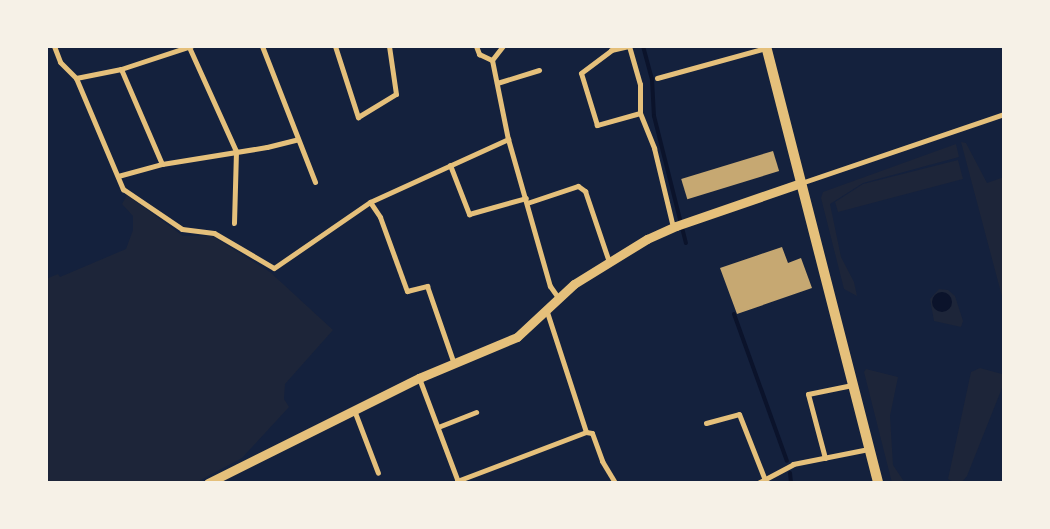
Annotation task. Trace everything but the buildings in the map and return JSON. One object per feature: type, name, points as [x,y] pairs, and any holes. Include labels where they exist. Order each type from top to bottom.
[{"type":"main road","points":[[766,47],[878,483]]},
{"type":"street","points":[[54,46],[60,62],[76,78],[123,189],[182,229],[214,233],[274,268],[370,202],[508,139]]},
{"type":"street","points":[[262,46],[315,182]]},
{"type":"street","points":[[335,46],[358,117],[396,94],[389,46]]},
{"type":"street","points":[[476,46],[479,54],[492,60]]},
{"type":"street","points":[[492,60],[503,46]]},
{"type":"street","points":[[640,112],[597,125],[581,73],[611,50],[629,46],[640,84],[640,112],[654,148],[678,225]]},
{"type":"street","points":[[76,78],[121,69],[190,47],[236,151],[234,223]]},
{"type":"street","points":[[657,78],[766,47]]},
{"type":"street","points":[[492,60],[508,139],[550,286],[559,299]]},
{"type":"street","points":[[121,69],[162,164]]},
{"type":"street","points":[[497,83],[539,70]]},
{"type":"street","points":[[208,483],[419,378],[518,337],[559,299],[609,262],[678,225],[1004,114]]},
{"type":"street","points":[[118,176],[162,164],[298,139]]},
{"type":"street","points":[[450,165],[469,214],[526,201],[578,186],[585,191],[609,262]]},
{"type":"street","points":[[370,202],[380,217],[407,291],[427,286],[454,364]]},
{"type":"street","points":[[547,312],[586,432]]},
{"type":"street","points":[[419,378],[458,482],[586,432],[592,433],[602,461],[615,483]]},
{"type":"street","points":[[825,458],[808,394],[853,385]]},
{"type":"street","points":[[354,410],[378,473]]},
{"type":"street","points":[[438,427],[476,412]]},
{"type":"street","points":[[706,423],[739,414],[765,480]]},
{"type":"street","points":[[758,483],[793,464],[869,448]]},
{"type":"shaded area","points":[[961,142],[966,143],[987,183],[1004,177],[1004,304]]},
{"type":"shaded area","points":[[956,144],[959,157],[863,183],[830,204],[841,257],[854,282],[857,296],[844,289],[821,198],[823,192]]},
{"type":"shaded area","points":[[958,160],[963,179],[838,212],[835,202],[863,184]]},
{"type":"shaded area","points":[[127,195],[183,236],[212,236],[270,272],[333,330],[285,384],[284,399],[289,407],[242,458],[195,483],[46,483],[46,279],[58,274],[60,277],[126,249],[133,230],[133,216],[122,204]]},
{"type":"shaded area","points":[[939,289],[948,290],[955,296],[963,321],[961,327],[934,321],[930,299]]},
{"type":"shaded area","points":[[938,292],[946,292],[952,298],[952,306],[946,312],[938,312],[932,306],[932,298]]},
{"type":"shaded area","points":[[980,368],[1002,374],[1004,383],[967,476],[962,482],[955,483],[948,479],[971,372]]},
{"type":"shaded area","points":[[866,369],[898,377],[890,416],[893,465],[905,483],[892,483],[864,372]]},
{"type":"waterway","points":[[643,46],[652,79],[654,116],[686,243]]},
{"type":"waterway","points":[[734,314],[787,461]]},
{"type":"waterway","points":[[790,473],[791,483]]}]
